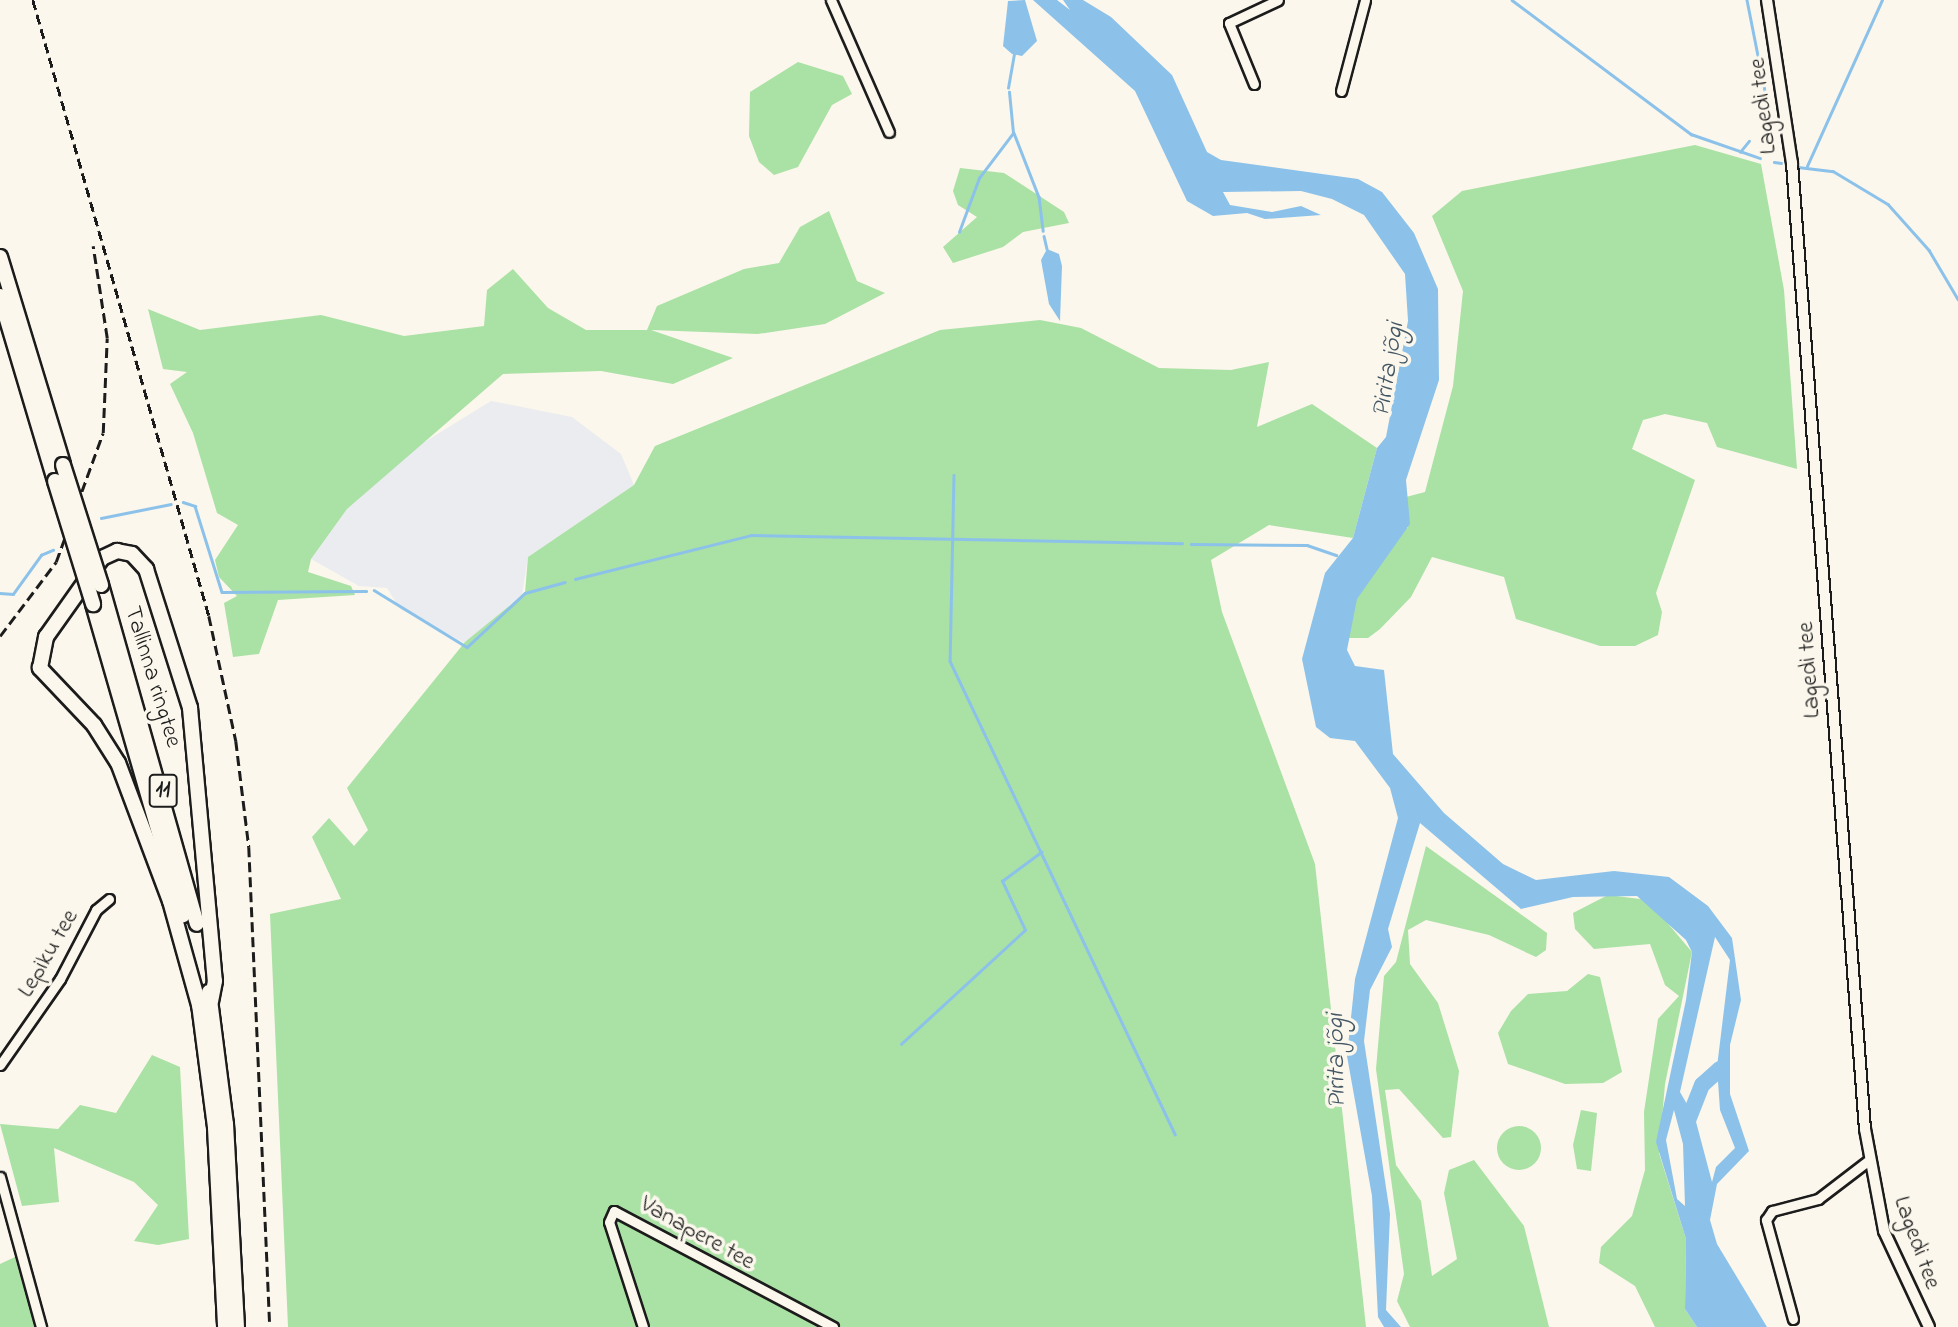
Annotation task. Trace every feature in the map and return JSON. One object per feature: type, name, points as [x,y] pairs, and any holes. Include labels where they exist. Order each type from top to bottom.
[{"type":"highway","name":"Tallinna ringtee","points":[[0,257],[101,585],[185,872],[229,1153],[237,1327]]},
{"type":"highway","name":"Tallinna ringtee","points":[[0,296],[173,871],[206,1006],[225,1327]]},
{"type":"highway","points":[[117,551],[132,554],[146,569],[190,708],[215,981],[206,1006],[118,762],[94,725],[40,668],[46,638],[102,558],[117,551]]},
{"type":"street","points":[[831,0],[889,132]]},
{"type":"street","points":[[1254,84],[1229,23],[1278,0]]},
{"type":"street","points":[[1340,91],[1365,0]]},
{"type":"street","name":"Lagedi tee","points":[[1767,0],[1781,62],[1793,176],[1869,1160],[1884,1231],[1929,1327]]},
{"type":"street","name":"Lepiku tee","points":[[0,1065],[60,979],[96,910],[109,899]]},
{"type":"street","points":[[1793,1319],[1766,1220],[1772,1211],[1818,1199],[1869,1160]]},
{"type":"street","points":[[0,1177],[41,1327]]},
{"type":"street","name":"Vanapere tee","points":[[643,1327],[609,1222],[614,1211],[833,1327]]},
{"type":"shaded area","points":[[491,401],[572,417],[621,454],[634,485],[528,557],[522,595],[465,643],[400,609],[387,588],[359,586],[311,559],[347,509],[418,446]]},
{"type":"green space","points":[[798,62],[843,76],[852,94],[832,105],[798,167],[774,175],[759,162],[749,136],[750,92]]},
{"type":"green space","points":[[1695,145],[1761,164],[1784,290],[1797,469],[1717,447],[1707,423],[1665,414],[1643,420],[1632,449],[1695,480],[1656,593],[1662,612],[1658,635],[1635,646],[1600,646],[1516,619],[1504,577],[1432,557],[1411,597],[1380,629],[1368,638],[1345,638],[1333,589],[1368,535],[1408,528],[1406,497],[1425,492],[1453,386],[1463,291],[1432,216],[1462,191]]},
{"type":"green space","points":[[960,168],[1004,173],[1064,212],[1069,223],[1023,232],[1003,247],[953,263],[943,247],[977,217],[958,205],[953,191]]},
{"type":"green space","points":[[829,211],[857,281],[885,293],[825,324],[758,334],[651,330],[733,358],[673,384],[601,371],[503,374],[347,509],[311,559],[308,572],[351,586],[355,595],[278,600],[259,654],[233,657],[224,603],[237,596],[219,577],[215,560],[238,525],[217,513],[193,433],[170,384],[187,372],[163,369],[148,309],[200,330],[321,315],[404,336],[484,326],[487,290],[513,269],[548,308],[586,330],[647,330],[657,306],[744,269],[779,263],[800,227]]},
{"type":"green space","points":[[1040,320],[1081,328],[1159,368],[1231,370],[1269,362],[1257,427],[1312,404],[1377,448],[1353,538],[1269,525],[1211,560],[1222,612],[1315,864],[1366,1327],[288,1327],[270,914],[341,899],[312,837],[329,818],[354,846],[368,830],[347,788],[465,642],[525,593],[528,557],[634,485],[655,446],[940,330]]},
{"type":"green space","points":[[1426,846],[1547,933],[1546,950],[1536,957],[1489,935],[1426,920],[1408,930],[1410,964],[1438,1003],[1459,1071],[1451,1137],[1443,1138],[1399,1089],[1385,1090],[1396,1165],[1421,1201],[1432,1276],[1457,1259],[1444,1193],[1449,1170],[1474,1160],[1524,1226],[1549,1327],[1410,1327],[1397,1301],[1404,1274],[1376,1069],[1384,976],[1396,962]]},
{"type":"green space","points":[[1608,895],[1648,900],[1692,952],[1665,1084],[1659,1153],[1686,1239],[1685,1309],[1697,1327],[1655,1327],[1635,1286],[1599,1263],[1601,1247],[1632,1216],[1645,1170],[1644,1112],[1658,1019],[1679,996],[1665,985],[1650,944],[1594,949],[1575,929],[1573,913]]},
{"type":"green space","points":[[1588,974],[1600,977],[1622,1072],[1603,1083],[1565,1084],[1508,1064],[1498,1033],[1511,1011],[1528,994],[1567,991]]},
{"type":"green space","points":[[152,1055],[180,1067],[189,1239],[158,1245],[134,1241],[158,1205],[134,1182],[54,1148],[59,1202],[22,1206],[0,1124],[58,1129],[80,1105],[116,1113]]},
{"type":"green space","points":[[1581,1110],[1597,1113],[1591,1171],[1577,1169],[1573,1145]]},
{"type":"green space","points":[[1519,1126],[1534,1133],[1541,1148],[1534,1163],[1519,1170],[1504,1163],[1497,1148],[1504,1133]]},
{"type":"green space","points":[[15,1257],[34,1327],[0,1327],[0,1264]]},
{"type":"water","points":[[1025,0],[1037,41],[1022,56],[1012,54],[1003,46],[1008,1]]},
{"type":"water","points":[[1033,0],[1057,0],[1070,10],[1063,0],[1083,0],[1111,17],[1172,75],[1207,152],[1221,160],[1358,179],[1382,192],[1414,233],[1438,289],[1439,380],[1406,480],[1410,524],[1357,599],[1347,650],[1355,666],[1384,670],[1393,754],[1444,813],[1503,864],[1536,880],[1614,871],[1669,877],[1708,906],[1732,938],[1741,1000],[1730,1045],[1730,1094],[1749,1151],[1717,1184],[1710,1220],[1717,1244],[1767,1327],[1697,1327],[1685,1309],[1686,1239],[1656,1142],[1686,1000],[1692,952],[1686,940],[1637,896],[1573,897],[1521,909],[1420,823],[1388,929],[1392,947],[1370,990],[1364,1041],[1390,1214],[1386,1310],[1401,1327],[1384,1327],[1378,1317],[1372,1196],[1347,1056],[1355,979],[1398,818],[1390,788],[1355,741],[1330,738],[1316,727],[1302,659],[1325,573],[1353,538],[1377,448],[1386,437],[1408,321],[1405,274],[1364,215],[1332,199],[1301,191],[1223,192],[1230,205],[1272,212],[1301,206],[1321,215],[1265,219],[1247,213],[1213,216],[1187,201],[1135,91]],"holes":[[[1715,937],[1730,960],[1717,1067],[1720,1110],[1735,1148],[1716,1167],[1712,1182],[1695,1118],[1680,1092]],[[1674,1110],[1683,1144],[1685,1206],[1677,1199],[1666,1140]]]},
{"type":"water","points":[[1047,249],[1059,254],[1062,266],[1060,321],[1049,304],[1041,260]]},
{"type":"waterway","points":[[1512,0],[1691,134],[1760,158]]},
{"type":"waterway","points":[[1747,0],[1771,121]]},
{"type":"waterway","points":[[1807,166],[1882,0]]},
{"type":"waterway","points":[[1008,88],[1014,55]]},
{"type":"waterway","points":[[959,232],[979,178],[1013,133],[1009,92]]},
{"type":"waterway","points":[[1014,133],[1039,197],[1043,231]]},
{"type":"waterway","points":[[1740,152],[1749,141]]},
{"type":"waterway","points":[[1774,162],[1781,163]]},
{"type":"waterway","points":[[1798,167],[1833,171],[1888,204],[1929,250],[1958,299]]},
{"type":"waterway","points":[[1044,236],[1047,249]]},
{"type":"waterway","points":[[954,475],[950,661],[1175,1134]]},
{"type":"waterway","points":[[183,502],[195,506],[222,592],[366,591]]},
{"type":"waterway","points":[[101,518],[171,504]]},
{"type":"waterway","points":[[575,579],[751,535],[1182,543]]},
{"type":"waterway","points":[[1191,544],[1307,545],[1336,555]]},
{"type":"waterway","points":[[0,593],[13,594],[41,555],[53,550]]},
{"type":"waterway","points":[[374,590],[467,647],[525,593],[565,582]]},
{"type":"waterway","points":[[901,1044],[1025,930],[1002,881],[1041,852]]},
{"type":"waterway","name":"Pirita jõgi","points":[[1687,1123],[1702,1085],[1720,1069]]},
{"type":"railway","points":[[33,0],[209,616],[236,741],[249,847],[270,1327]]},
{"type":"railway","points":[[0,636],[56,562],[103,433],[107,338],[93,246]]}]
